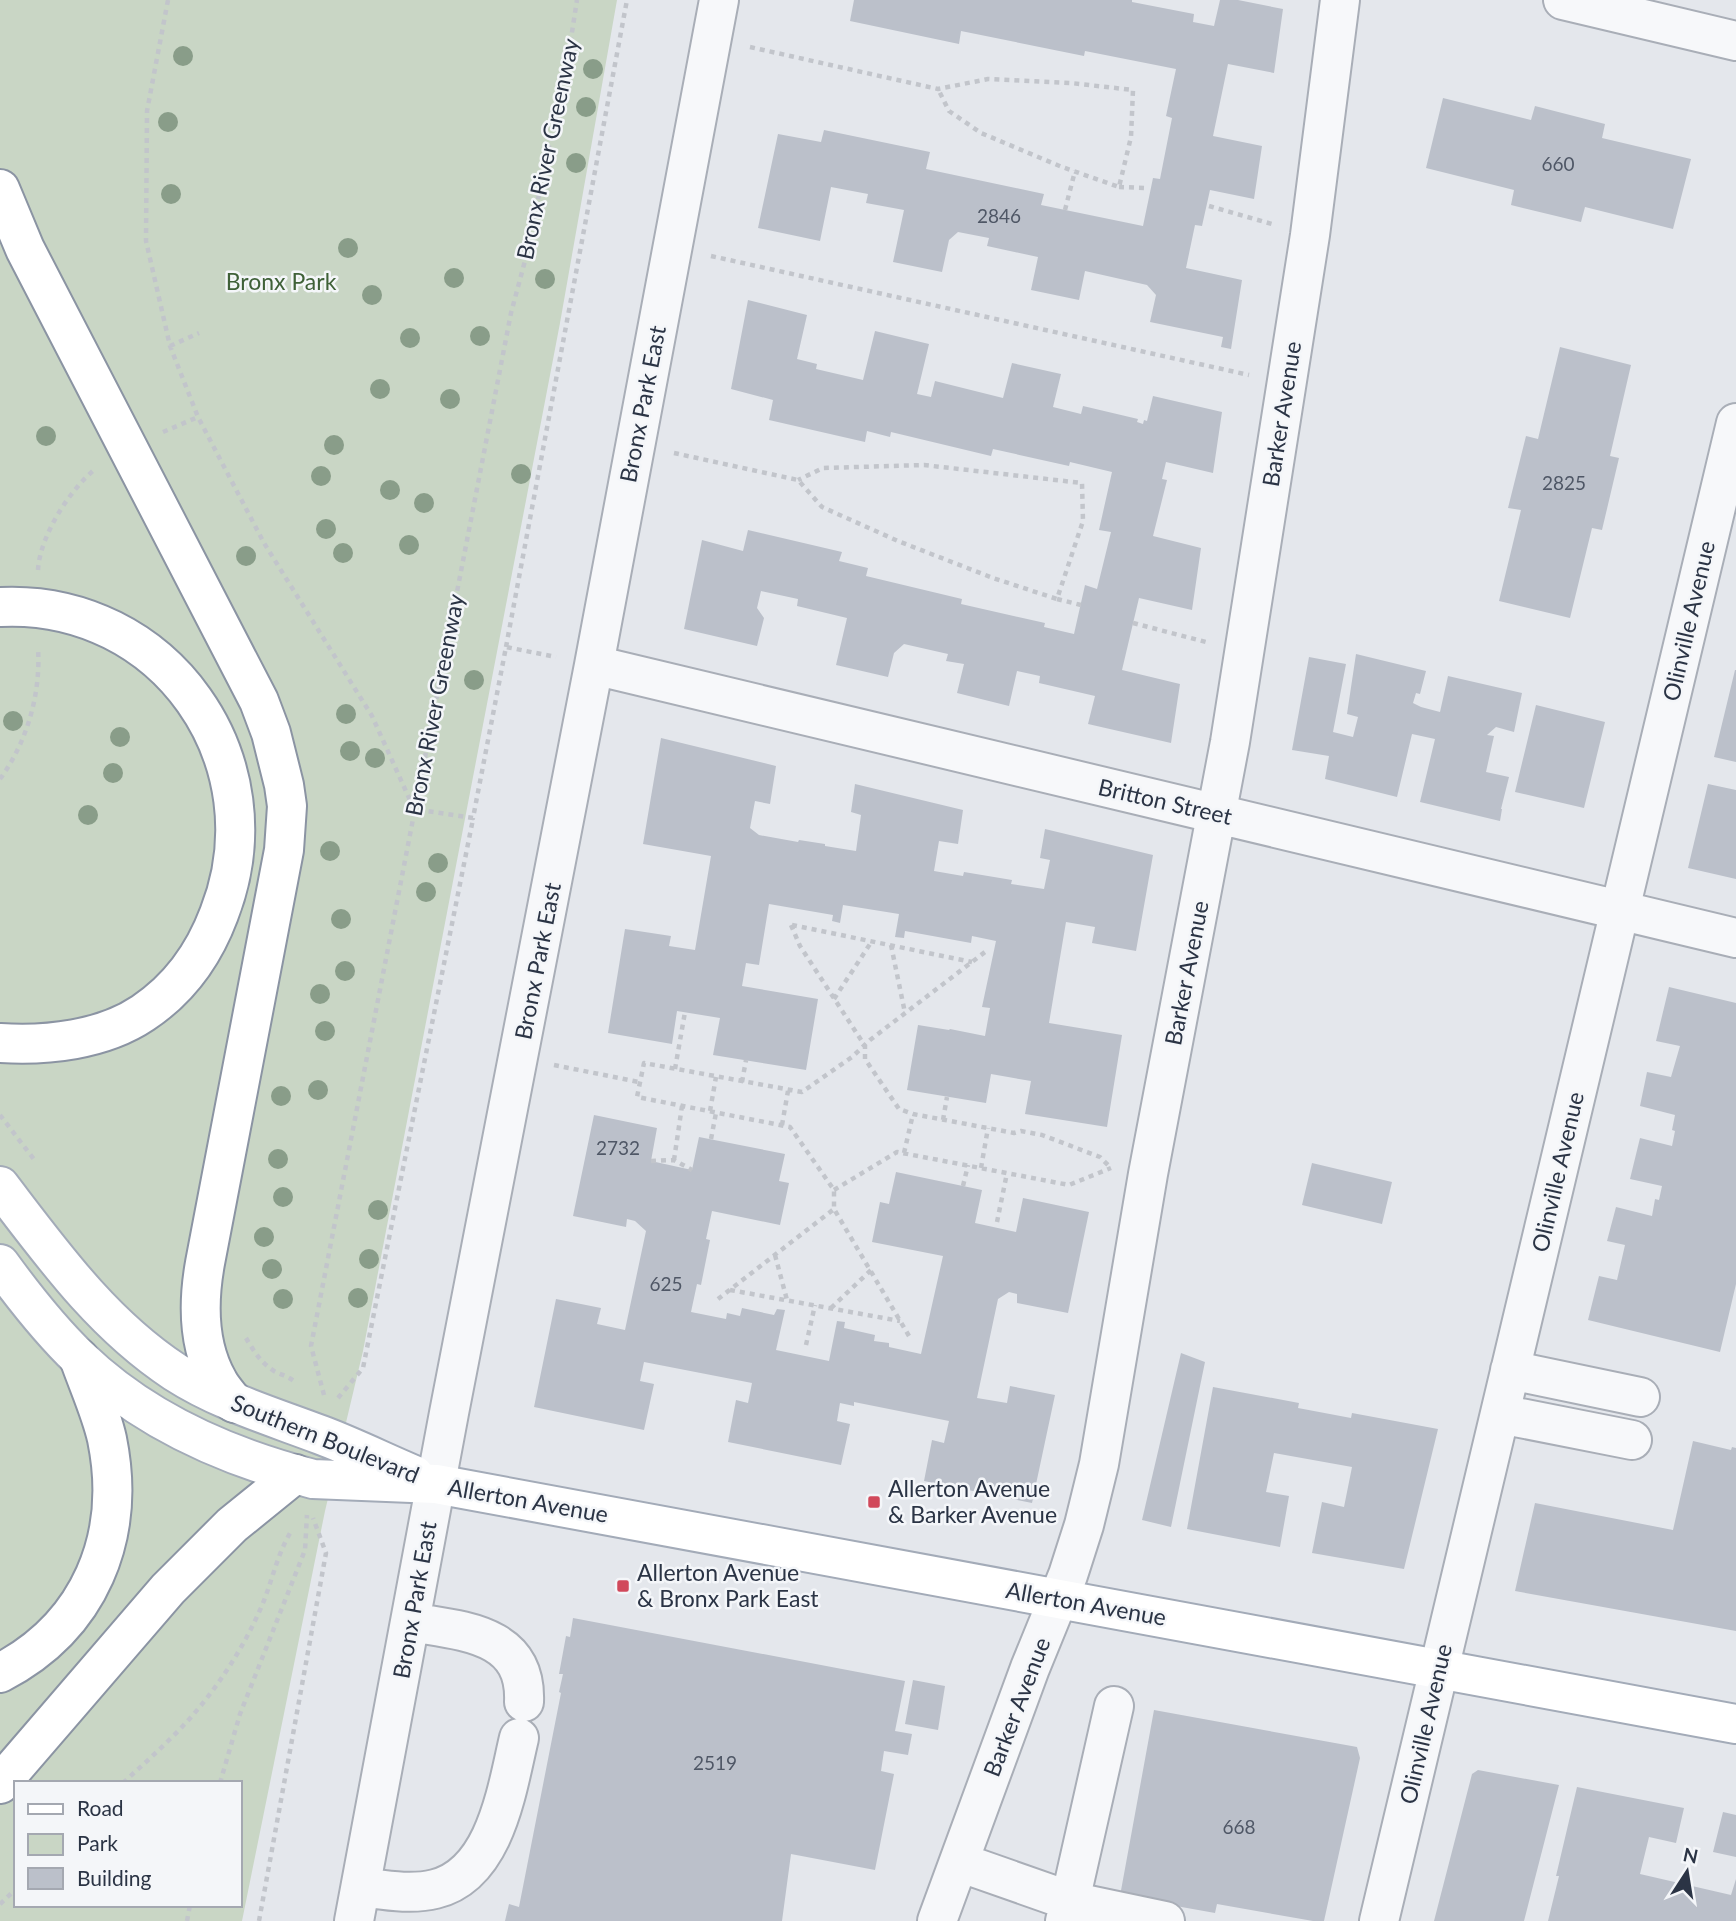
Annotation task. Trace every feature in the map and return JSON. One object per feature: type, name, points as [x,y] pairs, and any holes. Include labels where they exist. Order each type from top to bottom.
[{"type":"main road","points":[[0,190],[32,261],[249,679],[271,733],[284,785],[284,850],[207,1249],[200,1302],[201,1323],[210,1363],[218,1382],[234,1403]]},
{"type":"main road","points":[[0,607],[36,607],[90,620],[118,632],[165,667],[187,690],[219,744],[229,775],[236,828],[233,867],[226,898],[202,952],[165,996],[142,1014],[116,1027],[86,1036],[36,1044],[0,1043]]},
{"type":"main road","name":"Southern Boulevard","points":[[0,1186],[68,1275],[93,1303],[124,1332],[176,1373],[234,1403],[322,1435],[436,1484]]},
{"type":"main road","name":"Southern Boulevard","points":[[0,1264],[79,1358],[156,1416],[220,1450],[313,1479],[436,1484]]},
{"type":"main road","points":[[0,1673],[36,1651],[72,1614],[92,1583],[106,1546],[113,1496],[112,1469],[106,1436],[79,1358]]},
{"type":"main road","points":[[0,1784],[168,1589],[232,1525],[295,1474]]},
{"type":"main road","name":"Allerton Avenue","points":[[436,1484],[1736,1724]]},
{"type":"street","name":"Bronx Park East","points":[[357,1904],[719,0]]},
{"type":"street","name":"Barker Avenue","points":[[937,1921],[1076,1551],[1098,1464],[1148,1174],[1245,652],[1310,235],[1340,0]]},
{"type":"street","points":[[1563,0],[1736,41]]},
{"type":"street","name":"Olinville Avenue","points":[[1379,1921],[1736,424]]},
{"type":"street","name":"Britton Street","points":[[594,665],[1736,938]]},
{"type":"street","points":[[1510,1370],[1640,1397]]},
{"type":"street","points":[[1500,1413],[1632,1440]]},
{"type":"street","points":[[357,1904],[395,1892],[436,1889],[450,1884],[464,1874],[489,1842],[497,1824],[504,1805],[522,1720],[525,1690],[522,1675],[503,1647],[488,1638],[411,1622]]},
{"type":"street","points":[[1068,1911],[1114,1706]]},
{"type":"street","points":[[959,1862],[1068,1911],[1165,1921]]},
{"type":"path","points":[[168,0],[147,111],[146,241],[170,346],[198,417],[264,543],[372,716],[414,809],[473,818],[627,0]]},
{"type":"path","name":"Bronx River Greenway","points":[[324,1397],[311,1346],[511,313],[526,257],[578,0]]},
{"type":"path","points":[[712,37],[937,89],[988,79],[1071,83],[1133,90],[1131,137],[1119,187]]},
{"type":"path","points":[[937,89],[949,111],[981,133],[1119,187],[1146,188]]},
{"type":"path","points":[[1065,210],[1075,171]]},
{"type":"path","points":[[1209,206],[1310,235]]},
{"type":"path","points":[[673,247],[1286,384]]},
{"type":"path","points":[[170,346],[200,333]]},
{"type":"path","points":[[635,445],[798,480],[822,507],[898,541],[993,578],[1081,605]]},
{"type":"path","points":[[798,480],[823,468],[924,465],[1082,483],[1083,521],[1057,599]]},
{"type":"path","points":[[1133,623],[1189,638]]},
{"type":"path","points":[[506,647],[594,665]]},
{"type":"path","points":[[337,1399],[363,1368],[473,819]]},
{"type":"path","points":[[834,1190],[897,1152],[1069,1185],[1111,1167],[1100,1157],[1042,1135],[1021,1131],[1014,1133],[899,1109],[865,1059],[864,1046],[800,946],[791,925],[972,962]]},
{"type":"path","points":[[833,999],[872,941]]},
{"type":"path","points":[[891,945],[905,1013]]},
{"type":"path","points":[[909,1336],[834,1209],[834,1190],[790,1127],[637,1097],[639,1082],[643,1063],[802,1092],[985,952]]},
{"type":"path","points":[[675,1069],[685,1012]]},
{"type":"path","points":[[519,1058],[639,1082]]},
{"type":"path","points":[[741,1082],[746,1060]]},
{"type":"path","points":[[712,1139],[716,1077]]},
{"type":"path","points":[[782,1125],[788,1091]]},
{"type":"path","points":[[943,1120],[947,1097]]},
{"type":"path","points":[[674,1160],[681,1106]]},
{"type":"path","points":[[904,1153],[913,1114]]},
{"type":"path","points":[[981,1168],[988,1128]]},
{"type":"path","points":[[651,1161],[674,1160],[692,1170]]},
{"type":"path","points":[[963,1186],[968,1165]]},
{"type":"path","points":[[997,1222],[1007,1173]]},
{"type":"path","points":[[718,1299],[834,1209]]},
{"type":"path","points":[[775,1255],[787,1300]]},
{"type":"path","points":[[831,1308],[871,1270]]},
{"type":"path","points":[[730,1290],[900,1321]]},
{"type":"path","points":[[806,1345],[814,1305]]},
{"type":"path","points":[[244,1336],[256,1354],[274,1371],[289,1376],[299,1385]]},
{"type":"path","points":[[221,1781],[240,1714],[305,1550],[308,1504],[326,1553],[259,1921]]},
{"type":"path","points":[[126,1781],[168,1742],[206,1700],[229,1668],[261,1609],[283,1543],[295,1524]]},
{"type":"path","points":[[0,1904],[14,1891]]},
{"type":"green space","name":"Bronx Park","points":[[0,0],[617,0],[560,323],[363,1351],[325,1511],[242,1921],[0,1921]]},
{"type":"building","points":[[854,0],[1132,0],[1194,14],[1193,22],[1214,26],[1220,0],[1238,0],[1283,9],[1274,73],[1228,64],[1213,136],[1262,146],[1254,199],[1210,190],[1202,226],[1195,225],[1186,268],[1242,280],[1231,349],[1221,347],[1223,337],[1150,322],[1156,295],[1147,285],[1085,271],[1079,300],[1031,290],[1038,257],[987,246],[989,238],[958,232],[949,240],[942,272],[893,262],[904,210],[866,203],[868,194],[831,187],[820,241],[758,228],[778,134],[821,142],[824,130],[930,152],[926,169],[1044,194],[1041,205],[1143,226],[1153,178],[1160,179],[1172,118],[1166,116],[1176,69],[1085,51],[1084,56],[961,31],[959,44],[850,21]]},
{"type":"building","points":[[1443,98],[1531,120],[1535,106],[1605,124],[1602,138],[1691,159],[1673,229],[1585,207],[1581,222],[1511,205],[1514,190],[1426,168]]},
{"type":"building","points":[[748,300],[807,315],[797,359],[817,364],[816,369],[863,380],[875,331],[929,344],[917,394],[931,397],[935,381],[1003,398],[1012,363],[1061,374],[1053,407],[1081,414],[1083,406],[1138,419],[1137,422],[1143,424],[1144,420],[1147,421],[1153,396],[1222,412],[1213,473],[1166,462],[1162,479],[1167,480],[1153,536],[1201,548],[1192,610],[1139,598],[1122,670],[1180,684],[1171,743],[1088,724],[1095,696],[1039,683],[1040,676],[1017,671],[1009,706],[957,693],[964,664],[946,661],[948,654],[904,644],[894,653],[888,677],[836,665],[847,618],[797,606],[798,599],[761,591],[757,608],[764,618],[757,646],[684,629],[702,540],[743,551],[748,530],[842,552],[839,561],[868,568],[866,576],[962,599],[961,604],[1045,623],[1044,627],[1074,634],[1085,585],[1097,589],[1111,532],[1099,530],[1112,472],[1070,462],[1069,466],[993,449],[991,456],[891,432],[890,437],[867,431],[865,442],[769,420],[773,400],[731,389]]},
{"type":"building","points":[[1560,347],[1631,365],[1610,456],[1619,458],[1602,530],[1592,528],[1570,618],[1499,601],[1521,510],[1508,508],[1526,436],[1538,439]]},
{"type":"building","points":[[1356,654],[1426,671],[1420,694],[1416,693],[1413,703],[1440,712],[1448,676],[1522,693],[1514,732],[1496,727],[1487,735],[1494,736],[1486,772],[1509,777],[1500,821],[1420,802],[1435,739],[1412,734],[1397,797],[1325,779],[1329,756],[1292,750],[1309,657],[1346,664],[1333,732],[1353,737],[1358,717],[1347,714]]},
{"type":"building","points":[[1736,670],[1736,762],[1714,757]]},
{"type":"building","points":[[1536,705],[1605,722],[1584,808],[1515,792]]},
{"type":"building","points":[[661,738],[776,766],[770,804],[755,801],[750,828],[759,835],[856,851],[861,815],[851,812],[855,784],[963,810],[958,844],[939,841],[934,871],[963,876],[964,872],[1012,880],[1011,884],[1044,889],[1050,860],[1040,858],[1045,829],[1153,855],[1136,951],[1092,943],[1095,927],[1066,922],[1049,1023],[1122,1035],[1107,1127],[1025,1114],[1031,1081],[991,1074],[986,1103],[907,1090],[918,1025],[985,1036],[990,1008],[982,1007],[996,941],[972,936],[971,943],[905,931],[904,938],[895,937],[899,914],[843,905],[840,923],[832,921],[833,915],[769,904],[759,965],[746,963],[742,986],[818,999],[806,1070],[713,1055],[720,1018],[677,1011],[672,1044],[608,1033],[625,929],[671,936],[669,946],[695,950],[711,856],[643,844]]},
{"type":"building","points":[[1708,784],[1736,790],[1736,879],[1688,868]]},
{"type":"building","points":[[1669,987],[1736,1003],[1736,1284],[1720,1352],[1588,1320],[1599,1276],[1617,1280],[1625,1245],[1607,1241],[1616,1207],[1652,1216],[1655,1199],[1659,1200],[1662,1186],[1630,1179],[1640,1138],[1672,1146],[1675,1115],[1640,1106],[1647,1072],[1671,1077],[1680,1046],[1656,1041]]},
{"type":"building","points":[[594,1115],[657,1128],[651,1161],[692,1170],[699,1137],[785,1154],[779,1181],[789,1183],[780,1225],[712,1211],[706,1239],[710,1240],[701,1285],[697,1284],[691,1312],[726,1319],[727,1313],[740,1316],[742,1308],[774,1315],[777,1309],[785,1310],[776,1350],[829,1361],[837,1321],[845,1322],[844,1328],[875,1335],[874,1341],[889,1343],[889,1347],[921,1354],[943,1256],[872,1242],[880,1202],[889,1204],[896,1172],[982,1190],[975,1223],[1016,1232],[1023,1198],[1089,1212],[1068,1313],[1017,1303],[1017,1294],[1009,1292],[998,1299],[977,1398],[1007,1403],[1010,1386],[1055,1395],[1032,1503],[924,1481],[932,1440],[944,1443],[949,1421],[854,1402],[854,1406],[840,1403],[837,1421],[850,1424],[841,1465],[728,1442],[736,1400],[748,1403],[752,1383],[644,1362],[640,1381],[654,1384],[644,1430],[534,1407],[556,1299],[601,1308],[597,1324],[625,1330],[646,1231],[635,1221],[627,1219],[626,1227],[573,1216]]},
{"type":"building","points":[[1312,1163],[1392,1182],[1382,1224],[1302,1205]]},
{"type":"building","points":[[1181,1353],[1205,1362],[1171,1527],[1142,1520]]},
{"type":"building","points":[[1213,1387],[1299,1403],[1298,1408],[1351,1418],[1352,1413],[1438,1429],[1404,1569],[1312,1553],[1322,1502],[1344,1507],[1352,1467],[1274,1453],[1266,1492],[1289,1496],[1280,1547],[1187,1529]]},
{"type":"building","points":[[1693,1441],[1731,1450],[1732,1447],[1736,1448],[1736,1631],[1515,1591],[1535,1503],[1673,1530]]},
{"type":"building","points":[[573,1618],[905,1681],[895,1731],[912,1734],[908,1755],[884,1751],[881,1771],[894,1774],[875,1870],[791,1854],[782,1921],[505,1921],[509,1904],[519,1907],[561,1693],[563,1674],[559,1674],[566,1636],[570,1637]]},
{"type":"building","points":[[913,1680],[945,1686],[938,1730],[905,1724]]},
{"type":"building","points":[[1154,1710],[1357,1747],[1360,1758],[1324,1921],[1217,1904],[1215,1913],[1120,1896]]},
{"type":"building","points":[[1478,1770],[1559,1785],[1524,1921],[1434,1921],[1472,1774]]},
{"type":"building","points":[[1577,1787],[1684,1808],[1676,1843],[1649,1837],[1640,1874],[1731,1895],[1736,1879],[1736,1921],[1548,1921]]},
{"type":"building","points":[[1723,1812],[1736,1815],[1736,1857],[1713,1852]]},
{"type":"place","name":"Allerton Avenue & Barker Avenue","points":[[874,1502]]},
{"type":"place","name":"Allerton Avenue & Bronx Park East","points":[[623,1586]]}]
